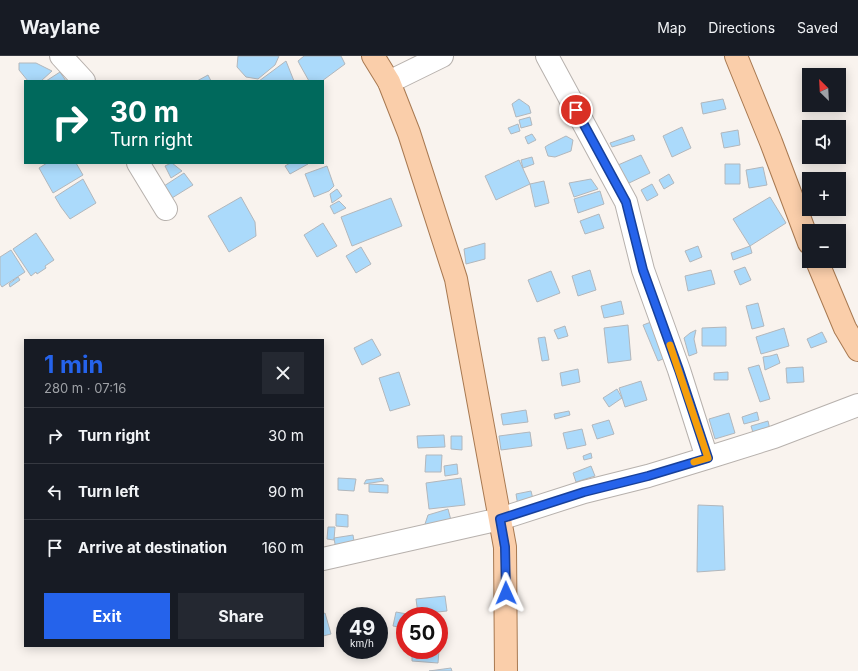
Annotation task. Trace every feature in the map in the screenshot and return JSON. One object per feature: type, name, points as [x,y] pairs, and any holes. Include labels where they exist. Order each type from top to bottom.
[{"type":"main road","points":[[373,56],[389,82],[409,134],[456,279],[505,547],[506,671]]},
{"type":"main road","points":[[736,56],[771,142],[802,224]]},
{"type":"main road","points":[[820,268],[844,328],[858,350]]},
{"type":"street","points":[[61,56],[83,80]]},
{"type":"street","points":[[389,82],[442,56]]},
{"type":"street","points":[[547,56],[626,202],[643,270],[679,370],[708,458]]},
{"type":"street","points":[[139,164],[166,209]]},
{"type":"street","points":[[324,559],[500,519],[584,492],[648,476],[774,437],[858,405]]},
{"type":"building","points":[[238,56],[279,56],[275,65],[258,79],[246,77],[237,67]]},
{"type":"building","points":[[304,56],[341,56],[345,64],[323,80],[308,80],[298,61]]},
{"type":"building","points":[[286,61],[294,80],[260,80]]},
{"type":"building","points":[[19,63],[36,63],[52,71],[42,80],[27,80],[19,70]]},
{"type":"building","points":[[60,72],[65,80],[48,80]]},
{"type":"building","points":[[208,75],[210,80],[199,80]]},
{"type":"building","points":[[519,99],[529,106],[531,113],[516,117],[512,104]]},
{"type":"building","points":[[723,99],[726,109],[703,114],[701,103]]},
{"type":"building","points":[[530,117],[532,125],[521,128],[519,120]]},
{"type":"building","points":[[518,124],[520,131],[511,134],[508,128]]},
{"type":"building","points":[[682,127],[691,148],[672,157],[663,136]]},
{"type":"building","points":[[738,130],[740,145],[724,148],[721,133]]},
{"type":"building","points":[[532,134],[536,140],[528,144],[525,137]]},
{"type":"building","points":[[633,135],[635,140],[612,147],[610,143]]},
{"type":"building","points":[[566,136],[573,140],[571,151],[555,157],[548,156],[545,147]]},
{"type":"building","points":[[641,155],[650,173],[627,184],[618,165]]},
{"type":"building","points":[[532,157],[534,164],[523,168],[521,160]]},
{"type":"building","points":[[519,160],[530,184],[496,200],[485,176]]},
{"type":"building","points":[[45,164],[77,164],[83,175],[53,193],[39,168]]},
{"type":"building","points":[[173,164],[182,171],[171,178],[165,166]]},
{"type":"building","points":[[288,164],[308,164],[290,174],[285,166]]},
{"type":"building","points":[[725,164],[740,164],[740,184],[725,184]]},
{"type":"building","points":[[327,166],[334,186],[329,191],[314,197],[305,174]]},
{"type":"building","points":[[763,167],[767,185],[749,188],[746,170]]},
{"type":"building","points":[[184,173],[193,185],[172,198],[164,186]]},
{"type":"building","points":[[669,174],[674,183],[664,189],[659,180]]},
{"type":"building","points":[[83,179],[96,203],[70,219],[55,197]]},
{"type":"building","points":[[591,179],[598,189],[574,197],[569,183]]},
{"type":"building","points":[[544,181],[549,203],[535,207],[530,184]]},
{"type":"building","points":[[652,184],[658,195],[647,201],[641,190]]},
{"type":"building","points":[[337,189],[342,196],[332,203],[330,194]]},
{"type":"building","points":[[600,191],[604,204],[578,213],[574,199]]},
{"type":"building","points":[[241,197],[255,222],[256,236],[229,252],[208,216]]},
{"type":"building","points":[[770,197],[786,223],[750,246],[733,219]]},
{"type":"building","points":[[391,198],[402,226],[352,246],[341,217]]},
{"type":"building","points":[[339,201],[346,208],[334,214],[330,206]]},
{"type":"building","points":[[599,214],[604,228],[585,234],[580,221]]},
{"type":"building","points":[[323,223],[337,246],[317,257],[304,235]]},
{"type":"building","points":[[36,233],[54,260],[45,266],[46,268],[31,276],[13,249]]},
{"type":"building","points":[[485,243],[485,259],[466,264],[464,249]]},
{"type":"building","points":[[698,246],[702,257],[690,262],[685,251]]},
{"type":"building","points":[[750,246],[752,253],[733,260],[731,253]]},
{"type":"building","points":[[361,247],[371,264],[356,273],[346,256]]},
{"type":"building","points":[[11,250],[25,272],[2,287],[0,284],[0,257]]},
{"type":"building","points":[[745,267],[751,280],[740,285],[734,271]]},
{"type":"building","points":[[590,270],[596,290],[578,296],[572,276]]},
{"type":"building","points":[[711,270],[715,284],[688,291],[685,276]]},
{"type":"building","points":[[551,271],[560,293],[537,302],[528,280]]},
{"type":"building","points":[[18,277],[20,280],[10,287],[9,284]]},
{"type":"building","points":[[621,301],[624,314],[604,318],[601,306]]},
{"type":"building","points":[[758,303],[764,326],[752,329],[746,306]]},
{"type":"building","points":[[659,319],[673,355],[658,361],[643,325]]},
{"type":"building","points":[[628,325],[631,360],[608,363],[604,328]]},
{"type":"building","points":[[565,326],[568,336],[558,339],[554,330]]},
{"type":"building","points":[[726,327],[726,346],[702,346],[702,328]]},
{"type":"building","points":[[784,328],[789,346],[761,354],[756,337]]},
{"type":"building","points":[[696,330],[694,339],[697,353],[689,356],[684,338]]},
{"type":"building","points":[[822,332],[827,342],[811,348],[807,339]]},
{"type":"building","points":[[545,337],[549,360],[542,361],[538,338]]},
{"type":"building","points":[[372,339],[381,355],[362,365],[354,348]]},
{"type":"building","points":[[777,354],[780,363],[765,370],[763,357]]},
{"type":"building","points":[[759,365],[770,399],[760,402],[748,368]]},
{"type":"building","points":[[803,367],[804,382],[787,383],[786,368]]},
{"type":"building","points":[[578,369],[580,382],[562,386],[560,373]]},
{"type":"building","points":[[399,372],[410,405],[390,411],[379,378]]},
{"type":"building","points":[[728,372],[728,380],[714,380],[714,373]]},
{"type":"building","points":[[641,381],[647,400],[625,407],[619,388]]},
{"type":"building","points":[[617,389],[622,398],[609,407],[603,398]]},
{"type":"building","points":[[526,410],[528,422],[503,425],[501,414]]},
{"type":"building","points":[[569,411],[570,415],[555,419],[554,414]]},
{"type":"building","points":[[757,412],[759,420],[744,424],[742,417]]},
{"type":"building","points":[[729,413],[735,433],[715,439],[709,419]]},
{"type":"building","points":[[609,420],[614,434],[597,439],[592,425]]},
{"type":"building","points":[[768,421],[771,434],[755,439],[751,426]]},
{"type":"building","points":[[582,429],[586,445],[567,449],[563,433]]},
{"type":"building","points":[[530,432],[532,446],[501,450],[499,436]]},
{"type":"building","points":[[444,435],[445,447],[418,448],[417,436]]},
{"type":"building","points":[[451,436],[462,436],[462,450],[451,449]]},
{"type":"building","points":[[591,453],[592,458],[584,460],[583,456]]},
{"type":"building","points":[[426,455],[442,455],[441,472],[425,472]]},
{"type":"building","points":[[457,464],[458,474],[445,476],[444,466]]},
{"type":"building","points":[[591,466],[595,476],[576,482],[573,473]]},
{"type":"building","points":[[338,478],[356,479],[354,491],[338,490]]},
{"type":"building","points":[[382,478],[384,481],[364,484],[366,480]]},
{"type":"building","points":[[461,478],[465,505],[429,509],[426,483]]},
{"type":"building","points":[[369,484],[388,485],[388,493],[369,492]]},
{"type":"building","points":[[531,491],[534,503],[518,506],[516,494]]},
{"type":"building","points":[[698,505],[723,506],[725,570],[697,572]]},
{"type":"building","points":[[448,509],[452,524],[423,530],[428,515]]},
{"type":"building","points":[[336,514],[348,515],[348,527],[336,526]]},
{"type":"building","points":[[328,527],[335,527],[334,540],[327,539]]},
{"type":"building","points":[[353,535],[355,547],[336,550],[334,538]]},
{"type":"building","points":[[445,596],[446,607],[417,607],[416,599]]},
{"type":"building","points":[[396,612],[396,627],[393,626]]},
{"type":"building","points":[[324,614],[331,634],[324,636]]},
{"type":"building","points":[[412,659],[438,659],[438,663],[412,661]]},
{"type":"building","points":[[451,668],[452,671],[429,671]]},
{"type":"slow traffic","points":[[670,345],[708,458],[694,462]]},
{"type":"route","points":[[506,593],[505,547],[500,519],[584,492],[648,476],[708,458],[679,370],[643,270],[626,202],[576,110]]}]
